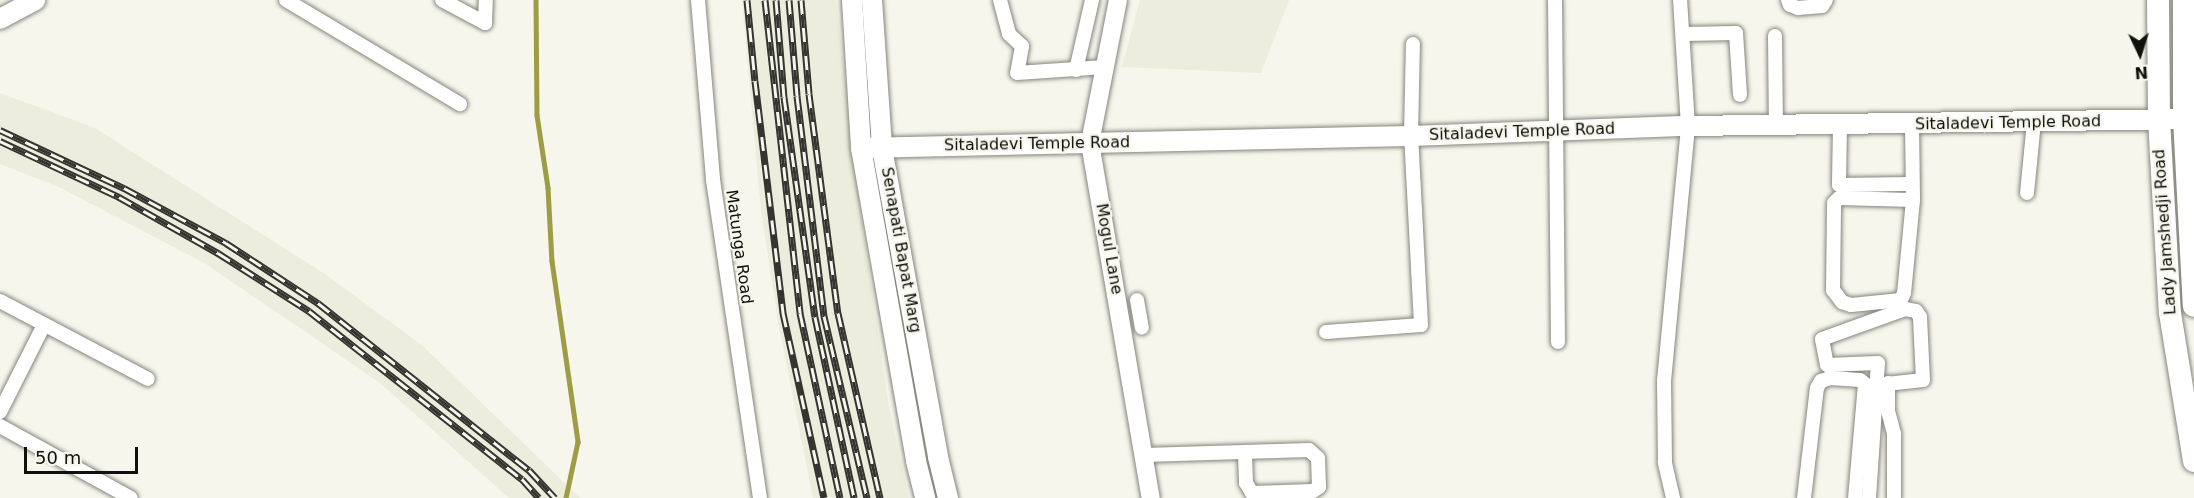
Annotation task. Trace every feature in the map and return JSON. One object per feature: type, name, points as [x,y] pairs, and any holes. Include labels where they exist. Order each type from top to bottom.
[{"type":"main road","points":[[4,11],[35,0]]},
{"type":"main road","name":"Senapati Bapat Marg","points":[[852,0],[861,148],[916,461],[925,498]]},
{"type":"main road","name":"Senapati Bapat Marg","points":[[872,0],[882,148],[938,457],[948,498]]},
{"type":"main road","name":"Lady Jamshedji Road","points":[[2158,0],[2159,119],[2170,313],[2194,461]]},
{"type":"main road","name":"Lady Jamshedji Road","points":[[2184,0],[2194,306]]},
{"type":"main road","name":"Sitaladevi Temple Road","points":[[861,148],[1411,136],[1688,126],[1912,125],[2189,119]]},
{"type":"main road","points":[[882,269],[903,265]]},
{"type":"street","points":[[286,0],[460,104]]},
{"type":"street","points":[[442,0],[485,23],[486,0]]},
{"type":"street","name":"Matunga Road","points":[[698,0],[712,180],[760,498]]},
{"type":"street","points":[[1000,0],[1009,34],[1022,46],[1017,73],[1105,68]]},
{"type":"street","points":[[1076,69],[1092,0]]},
{"type":"street","name":"Mogul Lane","points":[[1113,0],[1105,68],[1090,143],[1151,498]]},
{"type":"street","points":[[1555,0],[1558,342]]},
{"type":"street","points":[[1673,498],[1665,462],[1664,381],[1688,126],[1680,0]]},
{"type":"street","points":[[1788,0],[1790,5],[1798,8],[1822,6],[1826,0]]},
{"type":"street","points":[[1683,34],[1736,33],[1740,95]]},
{"type":"street","points":[[1774,36],[1776,126]]},
{"type":"street","points":[[1326,332],[1421,326],[1427,309],[1411,136],[1413,44]]},
{"type":"street","points":[[2027,193],[2034,122]]},
{"type":"street","points":[[1840,125],[1839,184],[1912,184]]},
{"type":"street","points":[[1912,125],[1912,200],[1904,293],[1901,300],[1851,305],[1842,302],[1833,290],[1834,203],[1839,198],[1912,200]]},
{"type":"street","points":[[1137,300],[1142,328]]},
{"type":"street","points":[[0,302],[148,379]]},
{"type":"street","points":[[1869,498],[1883,384],[1878,363],[1827,365],[1822,339],[1905,309],[1916,311],[1920,317],[1923,380],[1883,384]]},
{"type":"street","points":[[0,412],[44,325]]},
{"type":"street","points":[[1804,498],[1817,388],[1821,381],[1830,378],[1860,380],[1866,384],[1855,498]]},
{"type":"street","points":[[1881,411],[1894,434],[1894,498]]},
{"type":"street","points":[[0,426],[131,498]]},
{"type":"street","points":[[1144,455],[1309,450],[1318,458],[1319,487],[1313,490],[1252,493],[1248,491],[1246,483],[1245,453]]},
{"type":"shaded area","points":[[742,0],[836,0],[861,215],[889,407],[909,498],[813,498],[779,327],[761,211]]},
{"type":"shaded area","points":[[1140,0],[1289,0],[1261,73],[1122,67]]},
{"type":"shaded area","points":[[0,93],[95,128],[325,274],[423,346],[580,498],[509,498],[380,383],[206,264],[59,187],[0,164]]},
{"type":"waterway","points":[[536,0],[537,115],[548,188],[552,261],[578,442],[566,498]]},
{"type":"railway","points":[[747,0],[783,313],[824,498]]},
{"type":"railway","points":[[765,0],[800,313],[840,498]]},
{"type":"railway","points":[[776,0],[784,97],[815,317],[854,498]]},
{"type":"railway","points":[[789,0],[797,96],[824,316],[867,498]]},
{"type":"railway","points":[[801,0],[809,94],[838,313],[880,498]]},
{"type":"railway","points":[[0,130],[124,188],[226,243],[318,303],[529,470],[555,498]]},
{"type":"railway","points":[[0,141],[119,197],[218,253],[309,311],[522,479],[539,498]]}]
